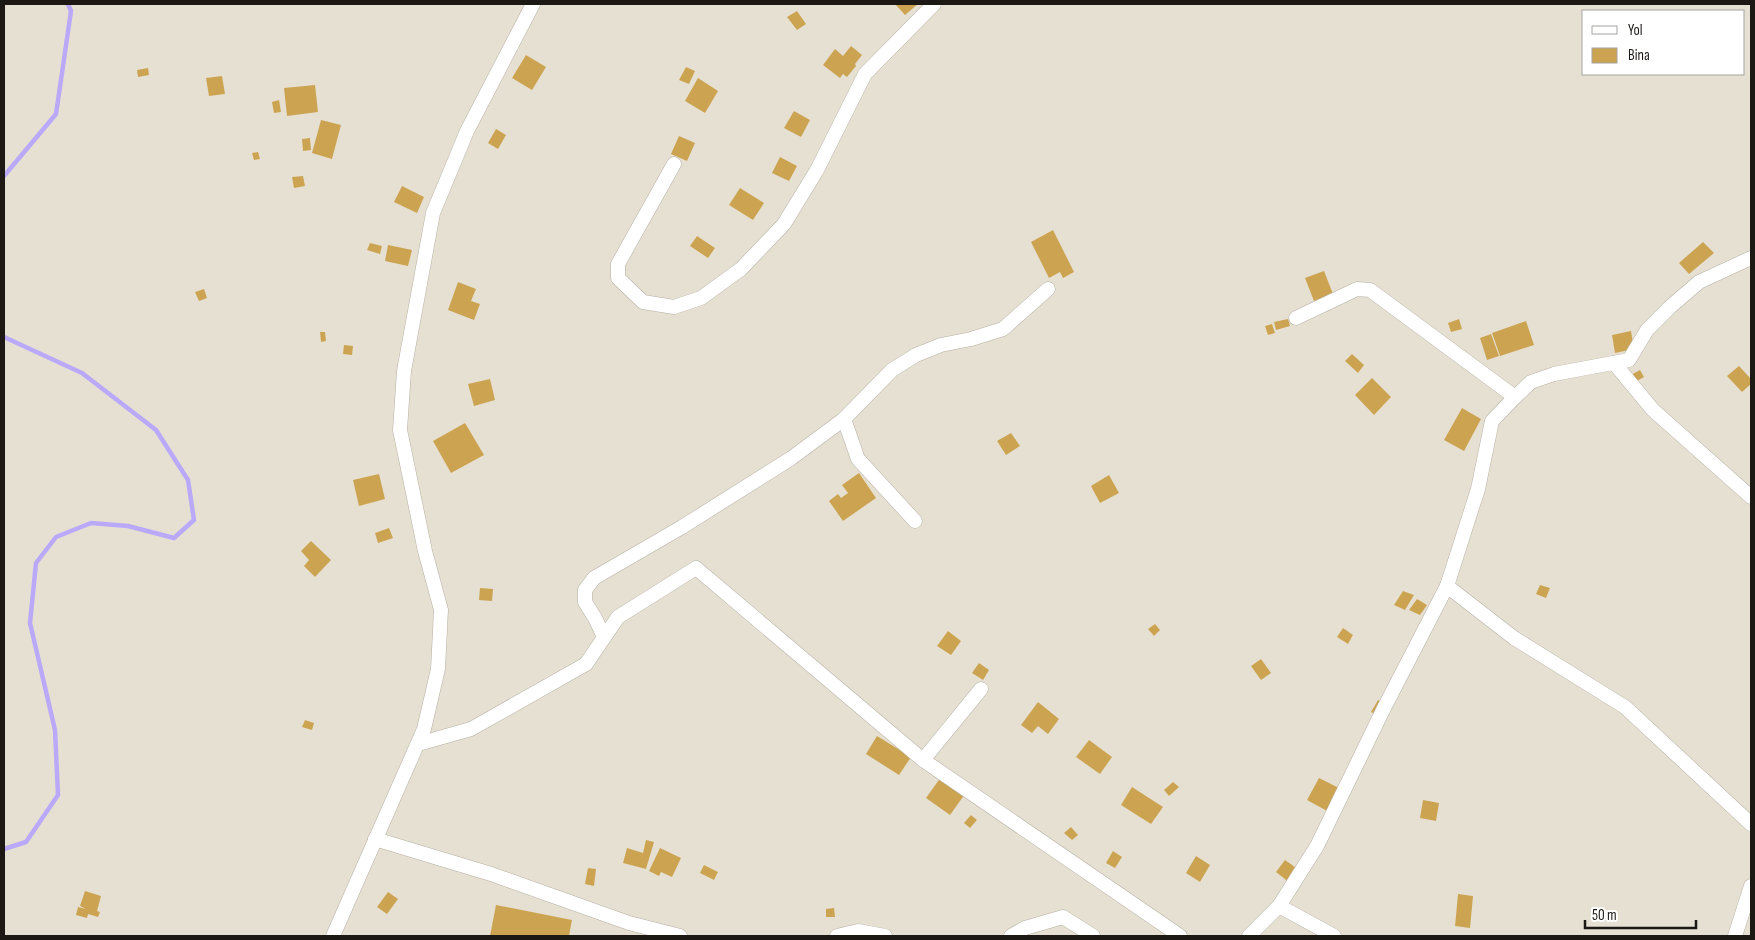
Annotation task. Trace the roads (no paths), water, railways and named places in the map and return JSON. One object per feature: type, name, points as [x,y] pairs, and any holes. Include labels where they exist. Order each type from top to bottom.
[{"type":"street","points":[[333,936],[424,729],[438,669],[440,610],[425,552],[400,430],[404,370],[433,213],[467,131],[533,4]]},
{"type":"street","points":[[674,164],[618,264],[618,278],[643,302],[674,308],[701,298],[741,269],[784,224],[817,170],[865,74],[934,4]]},
{"type":"street","points":[[1249,936],[1279,906],[1317,846],[1447,586],[1478,489],[1492,421],[1531,382],[1554,374],[1628,360],[1647,330],[1699,282],[1751,258]]},
{"type":"street","points":[[604,637],[585,602],[585,590],[594,578],[682,527],[790,459],[844,419],[892,370],[916,355],[941,345],[971,339],[1003,329],[1048,289]]},
{"type":"street","points":[[1296,318],[1357,289],[1370,290],[1514,397]]},
{"type":"street","points":[[1614,364],[1653,410],[1751,497]]},
{"type":"street","points":[[844,419],[858,459],[914,521]]},
{"type":"street","points":[[418,744],[471,729],[586,664],[618,617],[696,568],[923,760],[1180,936]]},
{"type":"street","points":[[1447,586],[1514,638],[1625,707],[1751,824]]},
{"type":"street","points":[[923,760],[981,689]]},
{"type":"street","points":[[375,839],[491,874],[629,923],[680,936]]},
{"type":"street","points":[[1735,936],[1751,886]]},
{"type":"street","points":[[1279,906],[1334,936]]},
{"type":"street","points":[[1011,936],[1025,928],[1063,917],[1093,936]]},
{"type":"street","points":[[837,936],[858,930],[885,936]]},
{"type":"waterway","points":[[4,176],[56,114],[71,11],[68,4]]},
{"type":"waterway","points":[[4,337],[82,373],[156,430],[188,480],[194,520],[174,538],[128,526],[91,523],[56,537],[36,563],[30,623],[55,730],[58,795],[26,842],[4,849]]}]
